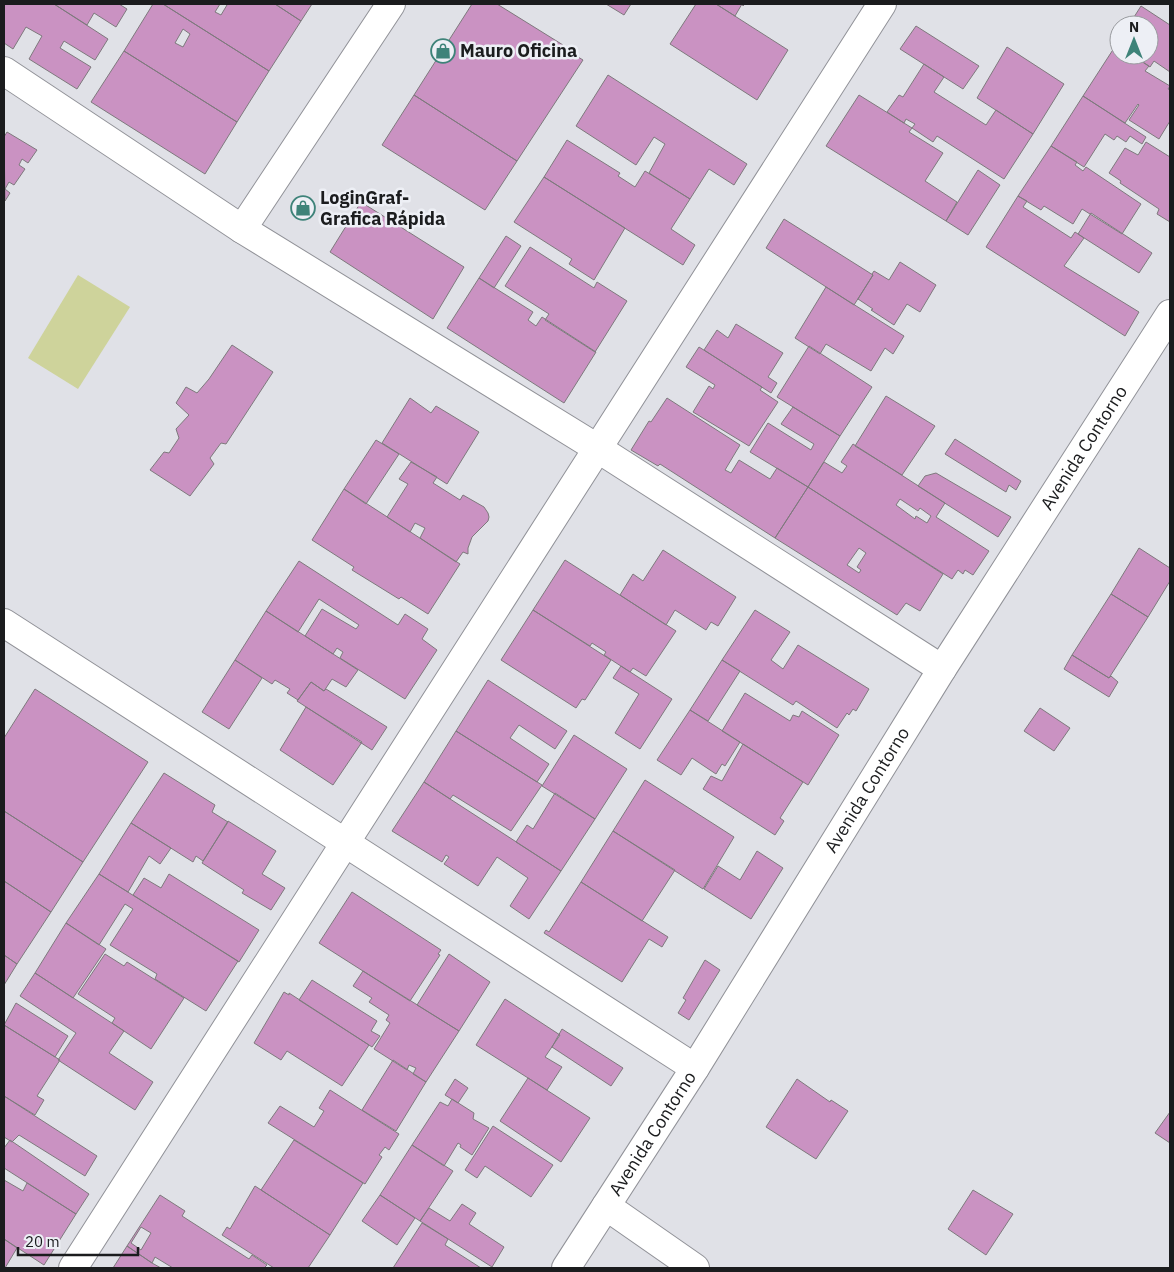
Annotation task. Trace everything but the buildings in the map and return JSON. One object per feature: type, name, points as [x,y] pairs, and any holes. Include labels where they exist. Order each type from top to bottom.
[{"type":"street","points":[[242,229],[391,4]]},
{"type":"street","points":[[72,1268],[882,4]]},
{"type":"street","points":[[4,71],[242,229],[597,448],[942,669]]},
{"type":"street","name":"Avenida Contorno","points":[[566,1268],[695,1068],[942,669],[1170,314]]},
{"type":"street","points":[[4,623],[695,1068]]},
{"type":"street","points":[[606,1206],[695,1268]]},
{"type":"green space","points":[[78,275],[130,307],[78,389],[28,358]]},
{"type":"place","name":"Mauro Oficina","points":[[443,51]]},
{"type":"place","name":"LoginGraf- Grafica Rápida","points":[[303,208]]}]
